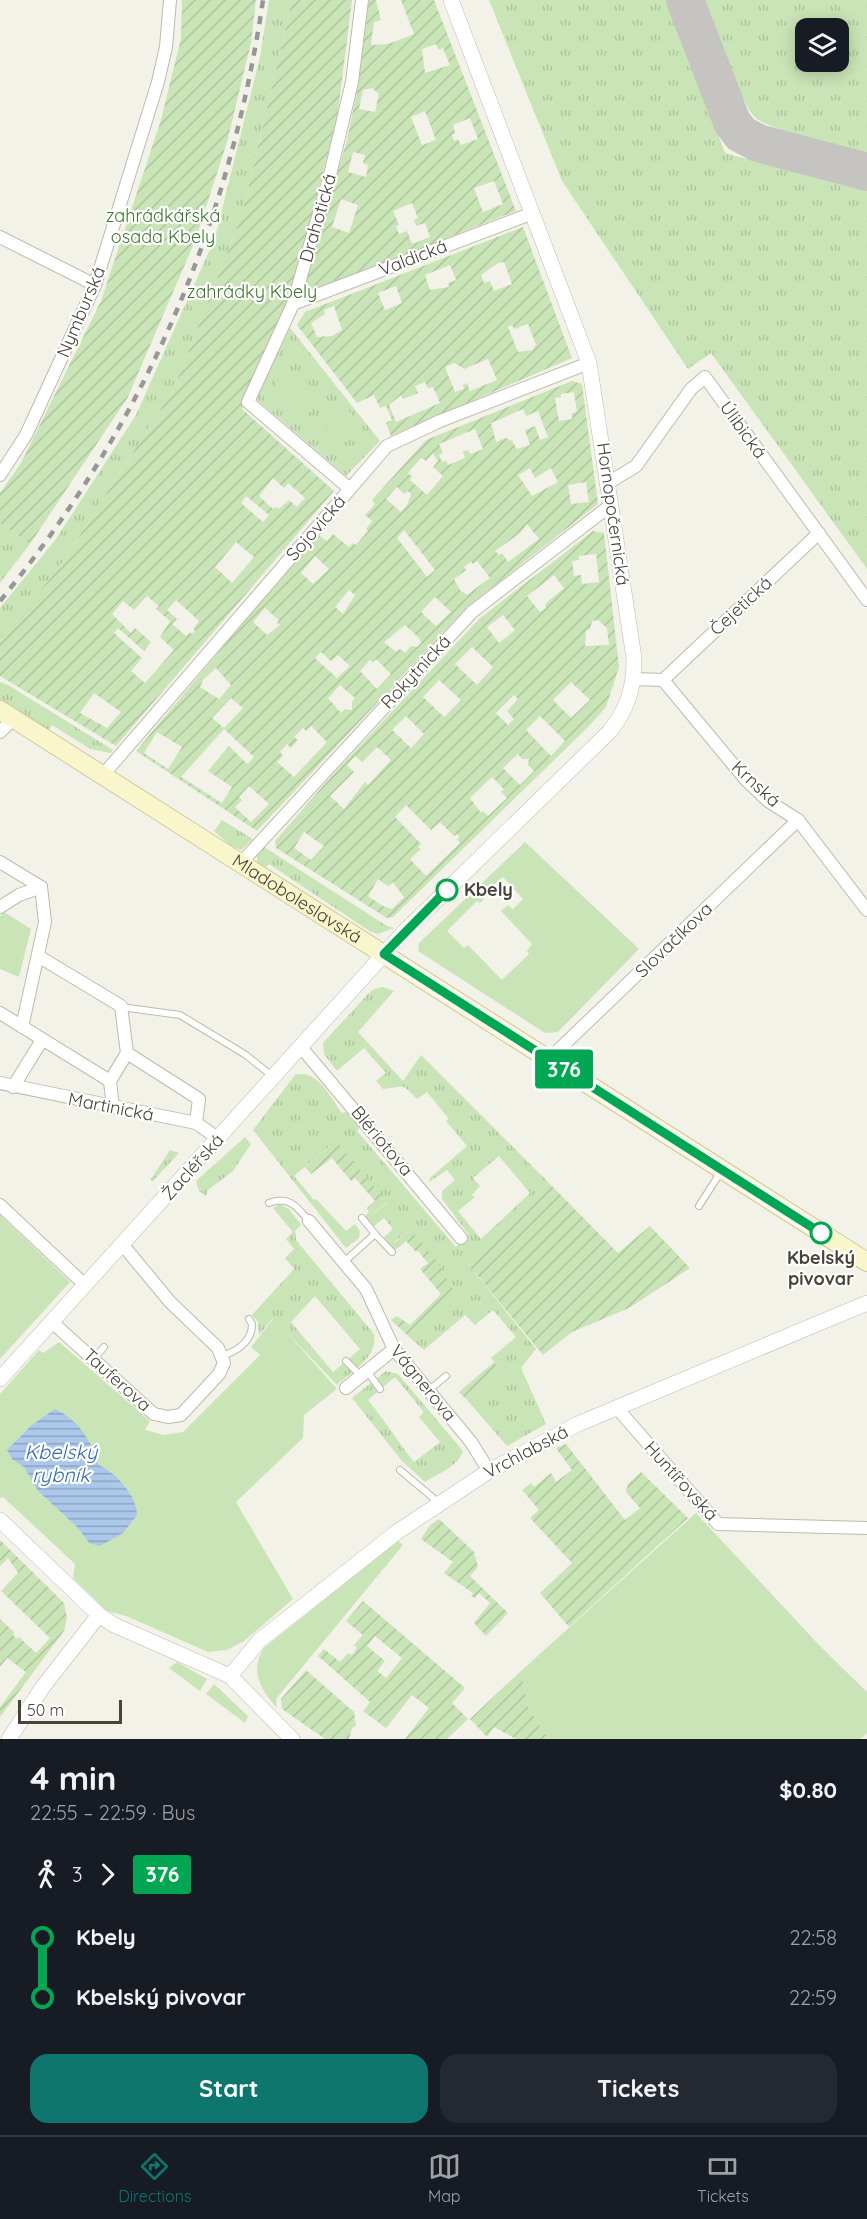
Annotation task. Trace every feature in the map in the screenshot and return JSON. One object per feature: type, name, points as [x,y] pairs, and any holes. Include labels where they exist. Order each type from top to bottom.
[{"type":"main road","name":"Mladoboleslavská","points":[[7,714],[867,1262]]},
{"type":"street","name":"Nymburská","points":[[0,475],[26,435],[95,285],[158,82],[166,46],[170,0]]},
{"type":"street","name":"Drahotická","points":[[350,489],[248,402],[293,304],[330,175],[348,102],[360,29],[362,0]]},
{"type":"street","name":"Hornopočernická","points":[[384,954],[609,732],[624,711],[634,679],[634,658],[589,363],[451,0]]},
{"type":"street","name":"Valdická","points":[[293,304],[533,213]]},
{"type":"street","points":[[0,237],[95,285]]},
{"type":"street","name":"Sojovická","points":[[103,775],[387,446],[440,421],[589,363]]},
{"type":"street","name":"Úlibická","points":[[608,483],[641,461],[691,389],[705,377],[867,600]]},
{"type":"street","name":"Rokytnická","points":[[241,863],[472,612],[611,505]]},
{"type":"street","name":"Čejetická","points":[[663,680],[819,533]]},
{"type":"street","points":[[634,679],[663,680]]},
{"type":"street","name":"Krnská","points":[[663,680],[746,780],[768,801],[798,820],[867,910]]},
{"type":"street","points":[[0,732],[7,714]]},
{"type":"street","name":"Slovačíkova","points":[[549,1059],[798,820]]},
{"type":"street","points":[[0,862],[41,887]]},
{"type":"street","points":[[0,907],[19,895],[41,887]]},
{"type":"street","points":[[22,1027],[45,922],[41,887]]},
{"type":"street","name":"Žacléřská","points":[[0,1379],[384,954]]},
{"type":"street","points":[[38,956],[121,1006],[127,1053],[110,1081],[113,1108]]},
{"type":"street","points":[[0,1013],[110,1081]]},
{"type":"street","points":[[13,1087],[42,1040]]},
{"type":"street","name":"Blériotova","points":[[301,1047],[461,1238]]},
{"type":"street","points":[[127,1053],[199,1099],[196,1123]]},
{"type":"street","name":"Martinická","points":[[0,1083],[113,1108],[196,1123],[219,1139]]},
{"type":"street","points":[[0,1205],[85,1285]]},
{"type":"street","name":"Vágnerova","points":[[309,1221],[366,1289],[394,1348],[471,1442],[489,1471]]},
{"type":"street","points":[[122,1244],[170,1302],[218,1348],[222,1356]]},
{"type":"street","name":"Vrchlabská","points":[[230,1676],[260,1640],[439,1503],[489,1471],[616,1407],[867,1303]]},
{"type":"street","name":"Tauferova","points":[[52,1322],[154,1414],[168,1417],[181,1415],[219,1374],[224,1363],[222,1356]]},
{"type":"street","points":[[346,1388],[394,1348]]},
{"type":"street","name":"Huntířovská","points":[[616,1407],[717,1524],[867,1528]]},
{"type":"street","points":[[0,1520],[99,1615],[114,1625],[230,1676],[292,1739]]},
{"type":"street","points":[[9,1739],[42,1688],[99,1615]]},
{"type":"lane","points":[[121,1006],[180,1015],[246,1055],[274,1077]]},
{"type":"lane","points":[[699,1206],[722,1170]]},
{"type":"lane","points":[[269,1203],[278,1199],[288,1200],[309,1221]]},
{"type":"lane","points":[[362,1218],[392,1252]]},
{"type":"lane","points":[[344,1262],[375,1234]]},
{"type":"lane","points":[[222,1356],[235,1352],[249,1338],[252,1324],[249,1319]]},
{"type":"lane","points":[[94,1360],[104,1347]]},
{"type":"lane","points":[[346,1361],[380,1389]]},
{"type":"lane","points":[[429,1390],[446,1376]]},
{"type":"lane","points":[[400,1470],[439,1503]]},
{"type":"green space","name":"zahrádkářská osada Kbely","points":[[182,0],[256,0],[251,43],[227,142],[195,241],[128,397],[30,544],[0,523],[0,493],[21,463],[101,301],[161,120],[181,38]]},
{"type":"green space","points":[[269,0],[292,0],[242,215],[173,390],[60,566],[0,641],[0,608],[56,539],[136,415],[215,238],[260,57]]},
{"type":"green space","name":"zahrádky Kbely","points":[[292,0],[352,0],[337,119],[289,301],[242,409],[334,491],[116,746],[0,676],[0,641],[60,566],[173,390],[242,215]],"holes":[[[273,478],[284,488],[288,483],[305,498],[297,507],[289,500],[279,509],[276,507],[273,509],[259,496]],[[246,496],[269,515],[263,522],[241,503]],[[236,542],[254,557],[232,583],[215,567]],[[147,596],[159,606],[156,609],[170,621],[160,637],[174,650],[145,683],[131,671],[142,658],[114,633],[118,628],[144,651],[151,642],[135,628],[131,633],[112,614],[123,601],[134,610]],[[176,600],[199,621],[193,629],[195,631],[186,636],[172,624],[177,619],[167,610]],[[94,693],[121,712],[107,728],[80,713]]]},
{"type":"green space","points":[[369,0],[376,0],[381,20],[374,22],[371,45],[388,44],[414,34],[401,0],[434,0],[516,211],[307,293],[303,288],[347,140],[357,91]],"holes":[[[436,44],[439,50],[443,48],[450,65],[425,73],[422,49]],[[372,88],[379,94],[375,112],[359,109],[363,90]],[[425,111],[436,140],[422,145],[411,117]],[[470,118],[478,139],[461,145],[458,139],[454,141],[452,135],[455,133],[453,125]],[[353,152],[365,155],[363,163],[368,165],[366,177],[348,172]],[[494,181],[503,204],[483,212],[474,188]],[[341,199],[358,205],[349,233],[332,227]],[[412,203],[418,218],[414,220],[416,226],[425,223],[430,237],[412,244],[407,231],[399,234],[396,226],[399,225],[393,211]]]},
{"type":"green space","points":[[489,0],[667,0],[725,153],[867,191],[867,569],[711,353],[688,369],[562,181]]},
{"type":"green space","points":[[702,0],[867,0],[867,156],[791,137],[757,119],[735,88]]},
{"type":"green space","points":[[523,227],[572,358],[391,436],[386,423],[392,420],[386,406],[380,408],[374,395],[357,403],[297,325],[305,312]],"holes":[[[504,262],[512,284],[494,291],[490,281],[484,283],[481,275],[498,263]],[[450,265],[456,280],[448,283],[449,287],[430,290],[425,275]],[[396,286],[402,303],[385,310],[378,293]],[[334,306],[342,330],[332,336],[317,337],[311,323],[325,314],[324,310]],[[528,324],[536,345],[532,350],[518,352],[508,327],[512,325],[514,329]],[[488,359],[497,380],[470,391],[467,383],[463,385],[464,389],[455,392],[445,367],[455,363],[464,369]],[[425,382],[428,388],[433,387],[440,403],[396,422],[389,405],[401,395],[403,399],[418,393],[415,386]]]},
{"type":"green space","points":[[290,328],[380,441],[346,476],[256,399]]},
{"type":"green space","points":[[281,372],[322,390],[311,413],[271,395]]},
{"type":"green space","points":[[572,381],[582,384],[598,504],[467,607],[257,831],[136,751],[317,534],[327,541],[333,534],[349,547],[353,543],[356,545],[368,531],[366,529],[372,521],[365,515],[375,504],[372,500],[426,440]],"holes":[[[574,392],[577,412],[572,413],[572,419],[559,421],[555,398],[561,397],[561,394]],[[523,409],[526,416],[538,411],[548,437],[540,440],[535,426],[525,430],[530,445],[517,449],[512,441],[506,438],[496,442],[491,423]],[[475,429],[483,449],[470,454],[468,450],[463,452],[465,458],[448,465],[446,460],[442,462],[439,455],[443,453],[439,444]],[[433,453],[438,461],[433,467],[443,476],[427,495],[410,480],[412,477],[408,473],[421,458],[426,461]],[[530,468],[535,478],[551,468],[558,482],[532,496],[518,475]],[[586,482],[589,502],[571,504],[568,485]],[[397,487],[404,494],[408,491],[411,494],[407,505],[401,512],[386,499]],[[527,524],[539,539],[508,562],[502,553],[499,555],[495,551],[520,533]],[[404,530],[435,570],[427,577],[397,538]],[[315,556],[329,569],[313,584],[301,573]],[[477,561],[490,578],[467,595],[460,590],[454,579],[466,570],[464,567]],[[349,590],[355,595],[343,614],[335,607]],[[435,597],[451,612],[436,626],[421,612]],[[265,608],[279,620],[277,623],[280,625],[267,635],[253,622]],[[405,625],[419,638],[421,643],[417,647],[411,646],[405,653],[400,649],[396,652],[384,642]],[[321,652],[331,661],[338,655],[350,666],[337,678],[315,658]],[[376,659],[391,674],[377,689],[360,671],[370,660],[373,662]],[[216,668],[231,685],[219,699],[200,687],[203,680]],[[340,685],[355,698],[352,702],[352,710],[345,709],[341,713],[328,698]],[[231,698],[243,708],[224,728],[212,718]],[[311,726],[327,742],[294,777],[277,762],[283,756],[280,752],[287,744],[291,748],[298,740],[294,737],[303,728],[306,731]],[[224,729],[254,757],[247,764],[229,746],[208,771],[232,787],[222,803],[181,777]],[[157,732],[182,747],[168,769],[144,753]],[[249,786],[269,804],[251,822],[235,807],[242,800],[239,797]]]},
{"type":"green space","points":[[347,409],[362,427],[347,442],[331,440],[323,416]]},
{"type":"green space","points":[[0,523],[30,544],[0,583]]},
{"type":"green space","points":[[593,531],[604,533],[619,667],[606,707],[393,917],[387,918],[276,848],[275,841],[337,770],[479,619]],"holes":[[[596,554],[599,582],[582,584],[581,575],[574,576],[572,561],[579,560],[579,556]],[[554,575],[564,588],[545,604],[546,608],[540,612],[527,596]],[[503,615],[515,630],[499,643],[487,627]],[[598,620],[607,628],[609,645],[585,646],[586,630],[590,629],[592,621]],[[472,647],[493,667],[477,685],[455,664]],[[439,680],[461,700],[444,717],[423,697]],[[571,682],[590,700],[571,718],[553,700]],[[514,695],[518,699],[507,711],[514,719],[508,725],[496,713]],[[406,716],[424,734],[411,748],[392,730]],[[540,716],[565,741],[551,756],[526,730]],[[377,747],[391,760],[368,785],[365,782],[344,809],[330,796],[354,772],[347,765],[355,756],[362,762]],[[518,754],[522,759],[529,759],[528,765],[534,771],[520,785],[503,768]],[[492,777],[504,789],[501,792],[507,798],[488,816],[483,811],[481,813],[470,798]],[[406,805],[431,830],[440,822],[454,836],[457,834],[460,837],[457,839],[460,843],[426,876],[410,859],[421,849],[418,847],[421,844],[395,817]],[[304,832],[324,846],[311,860],[294,848]],[[378,879],[388,886],[393,882],[404,897],[392,909],[368,896]]]},
{"type":"green space","points":[[0,682],[113,750],[111,753],[90,749],[52,725],[48,731],[0,701]]},
{"type":"green space","points":[[222,820],[253,839],[241,850],[230,845],[214,831]]},
{"type":"green space","points":[[525,842],[639,949],[558,1032],[545,1033],[418,951],[419,943]],"holes":[[[503,877],[523,899],[513,909],[508,905],[501,911],[532,944],[527,951],[529,954],[502,980],[468,945],[464,948],[447,931],[477,901],[480,903],[484,899],[480,893],[484,889],[489,894],[494,890],[492,887]]]},
{"type":"green space","points":[[264,847],[387,926],[394,928],[378,934],[371,932],[269,864],[266,867],[257,862],[257,855]]},
{"type":"green space","points":[[4,912],[31,929],[19,977],[0,969],[0,916]]},
{"type":"green space","points":[[383,987],[394,991],[358,1032],[403,1081],[421,1055],[549,1183],[469,1265],[536,1349],[521,1368],[546,1424],[507,1446],[467,1400],[502,1371],[491,1358],[516,1337],[493,1310],[475,1325],[465,1315],[424,1350],[407,1335],[455,1294],[410,1230],[394,1242],[398,1248],[394,1250],[384,1237],[393,1229],[384,1218],[373,1227],[367,1219],[387,1203],[336,1141],[294,1176],[314,1200],[316,1199],[346,1231],[355,1224],[360,1231],[359,1238],[346,1248],[253,1130],[295,1075],[310,1076],[323,1086],[342,1113],[346,1112],[360,1127],[357,1131],[456,1247],[468,1234],[442,1199],[442,1191],[455,1180],[447,1170],[429,1182],[430,1178],[467,1146],[446,1121],[449,1119],[427,1092],[417,1099],[402,1086],[383,1089],[376,1081],[386,1073],[364,1048],[337,1071],[324,1054],[323,1043],[374,989]],"holes":[[[499,1156],[530,1193],[481,1239],[458,1211],[475,1197],[472,1195],[480,1186],[473,1178]]]},
{"type":"green space","points":[[245,1137],[251,1144],[233,1171],[208,1190],[206,1196],[199,1191],[196,1181]]},
{"type":"green space","points":[[336,1141],[387,1202],[367,1219],[365,1216],[369,1212],[367,1208],[375,1201],[355,1178],[351,1181],[332,1158],[311,1174],[305,1167]]},
{"type":"green space","points":[[170,1150],[179,1153],[152,1182],[151,1179]]},
{"type":"green space","points":[[549,1183],[618,1253],[650,1226],[690,1268],[629,1308],[572,1332],[543,1355],[469,1265]]},
{"type":"green space","points":[[280,1204],[289,1209],[301,1225],[295,1231],[296,1240],[374,1334],[372,1350],[368,1357],[337,1385],[273,1318],[259,1335],[258,1322],[252,1315],[294,1269],[285,1258],[294,1249],[286,1239],[293,1232],[273,1208]],"holes":[[[315,1296],[360,1349],[333,1372],[291,1322]]]},
{"type":"green space","points":[[0,1215],[70,1282],[0,1359]]},
{"type":"green space","points":[[410,1230],[437,1261],[455,1294],[407,1335],[391,1320],[397,1316],[410,1325],[441,1294],[420,1269],[428,1263],[418,1251],[416,1252],[406,1241],[398,1248],[394,1243]]},
{"type":"green space","points":[[274,1318],[337,1389],[304,1415],[303,1438],[236,1502],[293,1599],[244,1641],[227,1650],[208,1652],[126,1616],[107,1611],[73,1578],[75,1564],[3,1497],[0,1498],[0,1394],[39,1350],[43,1353],[59,1342],[150,1421],[145,1430],[164,1435],[183,1432],[260,1355],[251,1347]],"holes":[[[56,1410],[94,1449],[99,1465],[89,1543],[77,1527],[38,1491],[24,1467],[32,1425]]]},
{"type":"green space","points":[[494,1362],[502,1371],[467,1400],[459,1392]]},
{"type":"green space","points":[[386,1371],[398,1374],[463,1451],[461,1456],[447,1469],[425,1482],[402,1461],[352,1398]],"holes":[[[395,1377],[424,1412],[419,1417],[440,1442],[414,1462],[368,1400]]]},
{"type":"green space","points":[[566,1444],[625,1520],[640,1508],[626,1492],[628,1484],[641,1472],[688,1518],[569,1627],[540,1593],[572,1563],[530,1518],[539,1510],[522,1490],[531,1483],[534,1487],[551,1473],[556,1482],[572,1470],[556,1448]]},
{"type":"green space","points":[[696,1513],[820,1646],[867,1692],[867,1733],[860,1739],[548,1739],[528,1707],[521,1671]]},
{"type":"green space","points":[[439,1519],[474,1552],[478,1567],[470,1576],[508,1613],[486,1636],[474,1623],[490,1603],[479,1593],[475,1598],[471,1596],[473,1593],[444,1573],[453,1562],[421,1539],[430,1525]]},
{"type":"green space","points":[[0,1540],[64,1603],[67,1618],[64,1631],[0,1717],[0,1707],[26,1672],[7,1658],[0,1667],[0,1619],[14,1632],[13,1635],[17,1639],[19,1637],[36,1653],[50,1638],[1,1591],[18,1573],[8,1558],[0,1566]]},
{"type":"green space","points":[[398,1541],[403,1545],[276,1699],[277,1708],[262,1687],[257,1672],[257,1665],[264,1648]]},
{"type":"green space","points":[[363,1601],[465,1688],[452,1703],[468,1719],[447,1739],[405,1739],[429,1708],[412,1695],[386,1728],[363,1711],[370,1702],[318,1656],[324,1649],[340,1662],[348,1653],[352,1655],[357,1648],[354,1645],[363,1635],[346,1621]],"holes":[[[375,1636],[402,1658],[386,1678],[377,1671],[385,1661],[367,1646]]]},
{"type":"green space","points":[[177,1662],[207,1679],[200,1691],[169,1668]]},
{"type":"green space","points":[[306,1670],[354,1712],[356,1726],[352,1728],[349,1739],[325,1739],[282,1709],[281,1699]]},
{"type":"green space","points":[[521,1671],[528,1707],[548,1739],[516,1739],[494,1727],[487,1737],[470,1719]]},
{"type":"green space","points":[[214,1684],[248,1716],[245,1723],[206,1694]]},
{"type":"water","name":"Kbelský rybník","points":[[55,1409],[71,1419],[83,1432],[99,1465],[124,1486],[136,1508],[137,1515],[123,1533],[100,1546],[89,1543],[77,1527],[38,1491],[24,1467],[12,1459],[7,1450],[32,1425]]},
{"type":"taxiway","points":[[685,0],[732,122],[741,134],[758,143],[867,172]]},
{"type":"railway","points":[[0,601],[51,534],[97,464],[138,393],[173,319],[203,243],[228,164],[248,83],[263,0]]},
{"type":"bus line","name":"376","points":[[447,890],[384,954],[821,1233]]},
{"type":"place","name":"Kbely","points":[[447,890]]},
{"type":"place","name":"Kbelský pivovar","points":[[821,1233]]}]
